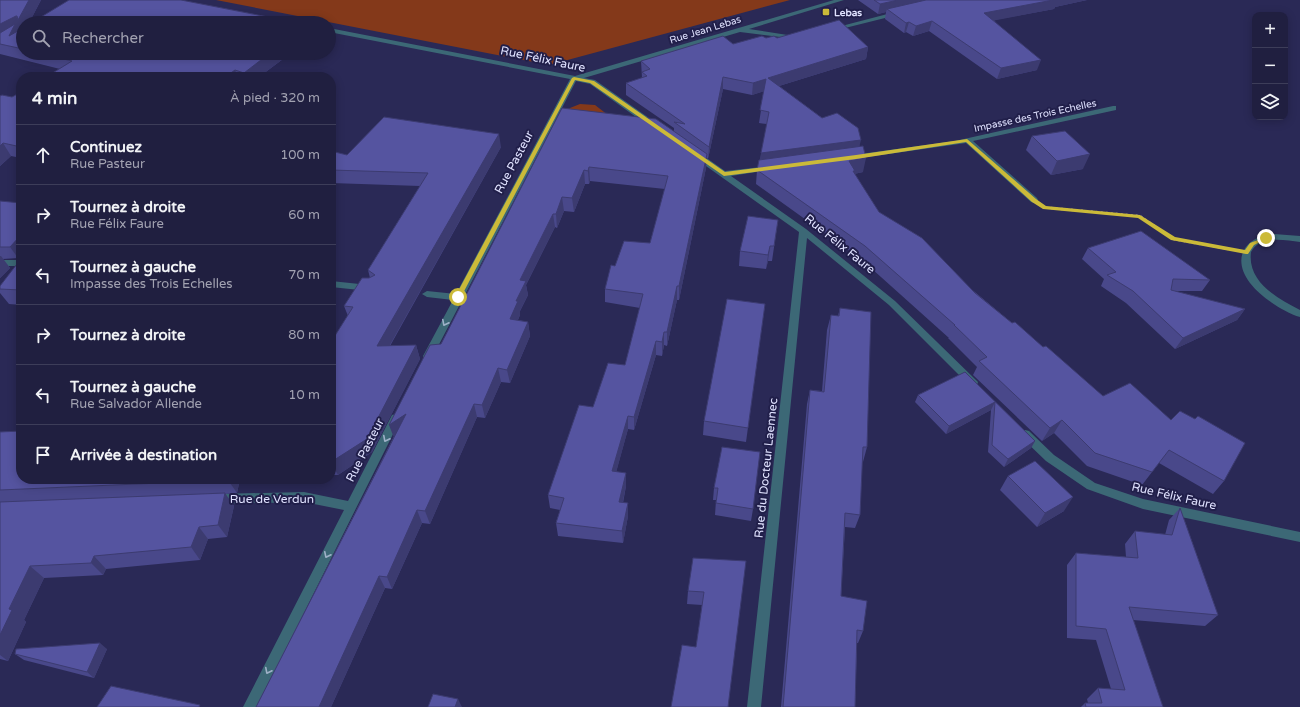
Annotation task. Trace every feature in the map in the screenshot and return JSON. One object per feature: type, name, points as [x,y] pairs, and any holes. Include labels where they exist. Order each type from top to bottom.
[{"type":"street","name":"Rue Jean Lebas","points":[[574,78],[841,0]]},
{"type":"street","points":[[827,31],[905,12]]},
{"type":"street","points":[[738,30],[799,39]]},
{"type":"street","name":"Rue Félix Faure","points":[[336,31],[592,82],[659,129]]},
{"type":"street","name":"Rue Pasteur","points":[[424,364],[574,78]]},
{"type":"street","name":"Impasse des Trois Echelles","points":[[848,158],[967,140],[1113,108]]},
{"type":"street","points":[[967,140],[1034,200]]},
{"type":"street","name":"Rue Félix Faure","points":[[685,147],[804,231],[892,303],[982,392]]},
{"type":"street","points":[[724,174],[778,167]]},
{"type":"street","name":"Rue du Docteur Laennec","points":[[754,707],[804,231]]},
{"type":"street","points":[[1300,239],[1266,238],[1252,244],[1246,252],[1246,263],[1249,275],[1264,291],[1300,314]]},
{"type":"street","points":[[0,263],[16,263]]},
{"type":"street","points":[[336,284],[373,288]]},
{"type":"street","points":[[427,294],[458,297]]},
{"type":"street","name":"Rue Pasteur","points":[[250,707],[402,406]]},
{"type":"street","name":"Rue Félix Faure","points":[[1016,425],[1050,458],[1091,486],[1143,504],[1300,537]]},
{"type":"street","name":"Rue de Verdun","points":[[203,500],[304,497],[351,506]]},
{"type":"path","points":[[1034,200],[1045,207],[1140,216],[1173,239],[1246,252]]},
{"type":"shaded area","points":[[216,0],[790,0],[549,65],[336,23],[336,16],[298,16]]},
{"type":"shaded area","points":[[580,104],[595,105],[617,122],[563,121],[570,108]]},
{"type":"building","points":[[0,0],[29,0],[20,16],[16,16],[0,24]]},
{"type":"building","points":[[69,0],[181,0],[263,16],[43,16]]},
{"type":"building","points":[[874,0],[898,0],[880,4]]},
{"type":"building","points":[[926,0],[1053,0],[984,13],[1041,60],[1001,68],[932,21],[916,26],[909,22],[906,23],[887,9]]},
{"type":"building","points":[[839,20],[868,47],[768,78],[822,118],[837,113],[858,128],[861,140],[761,153],[769,112],[760,110],[766,79],[753,83],[723,77],[709,147],[674,122],[685,124],[626,83],[647,76],[642,72],[650,69],[641,61],[723,36],[733,44],[762,36],[766,38],[774,36],[777,38]]},
{"type":"building","points":[[15,24],[9,36],[16,32],[16,47],[0,44],[0,33]]},
{"type":"building","points":[[68,60],[261,60],[245,72],[235,70],[232,72],[54,72],[72,61]]},
{"type":"building","points":[[16,95],[16,146],[3,143],[0,146],[0,96],[12,97]]},
{"type":"building","points":[[562,108],[656,119],[707,154],[679,286],[677,286],[667,332],[664,332],[662,342],[656,341],[634,417],[628,416],[612,471],[626,473],[619,502],[628,503],[622,531],[556,523],[564,498],[548,495],[579,405],[593,407],[608,363],[625,365],[643,294],[605,289],[611,265],[615,266],[624,241],[650,243],[668,176],[589,167],[588,171],[584,170],[572,198],[562,197],[556,214],[553,214],[520,280],[526,281],[516,301],[518,301],[510,319],[528,322],[507,370],[498,368],[482,405],[474,404],[425,511],[417,510],[387,577],[379,576],[319,707],[256,707],[406,414],[389,425],[430,345],[441,344]]},
{"type":"building","points":[[384,117],[499,134],[377,346],[416,345],[367,439],[336,459],[336,334],[353,307],[344,306],[362,278],[369,278],[375,275],[368,270],[428,173],[336,170],[336,152],[347,155]]},
{"type":"building","points":[[1065,131],[1090,154],[1057,161],[1032,136]]},
{"type":"building","points":[[863,146],[866,158],[849,161],[855,171],[853,171],[879,212],[922,238],[975,293],[1012,323],[1015,322],[1043,347],[1046,346],[1103,396],[1130,383],[1171,420],[1180,411],[1195,419],[1198,416],[1245,443],[1224,481],[1169,450],[1152,472],[1095,453],[1062,420],[1050,428],[979,361],[987,357],[955,325],[865,246],[757,170],[759,160]]},
{"type":"building","points":[[0,201],[16,203],[16,240],[10,247],[0,247]]},
{"type":"building","points":[[748,216],[778,220],[774,246],[770,246],[768,255],[740,251]]},
{"type":"building","points":[[1141,231],[1210,280],[1173,279],[1171,290],[1245,309],[1183,338],[1133,291],[1107,275],[1116,272],[1088,248]]},
{"type":"building","points":[[16,265],[16,290],[0,289],[0,286]]},
{"type":"building","points":[[727,299],[765,304],[748,428],[704,421]]},
{"type":"building","points":[[840,308],[871,312],[867,447],[863,447],[860,515],[845,513],[841,596],[867,601],[863,631],[857,630],[855,707],[783,707],[810,390],[824,392],[831,315],[839,316]]},
{"type":"building","points":[[965,372],[1035,441],[1008,459],[992,445],[995,402],[949,426],[918,395]]},
{"type":"building","points":[[16,431],[16,484],[137,484],[0,490],[0,432]]},
{"type":"building","points":[[722,447],[760,452],[753,509],[716,503],[718,488],[714,488]]},
{"type":"building","points":[[1035,461],[1073,497],[1045,513],[1008,476]]},
{"type":"building","points":[[225,493],[218,525],[199,527],[191,547],[94,556],[91,563],[30,566],[9,609],[12,610],[0,635],[0,502]]},
{"type":"building","points":[[1180,508],[1218,615],[1129,607],[1163,707],[1086,707],[1085,703],[1102,703],[1098,688],[1125,690],[1106,629],[1076,626],[1076,553],[1138,558],[1135,531],[1172,535]]},
{"type":"building","points":[[693,558],[746,561],[728,707],[671,707],[682,645],[696,647],[704,592],[688,591]]},
{"type":"building","points":[[100,643],[87,672],[15,654],[16,649]]},
{"type":"building","points":[[111,686],[200,705],[199,707],[97,707]]},
{"type":"building","points":[[433,694],[458,699],[455,707],[428,707]]},
{"type":"place","name":"Lebas","points":[[826,12]]},
{"type":"route","points":[[458,297],[574,78],[592,82],[724,174],[856,157],[967,140],[1034,200],[1045,207],[1140,216],[1173,239],[1246,252],[1252,244],[1266,238]]}]
